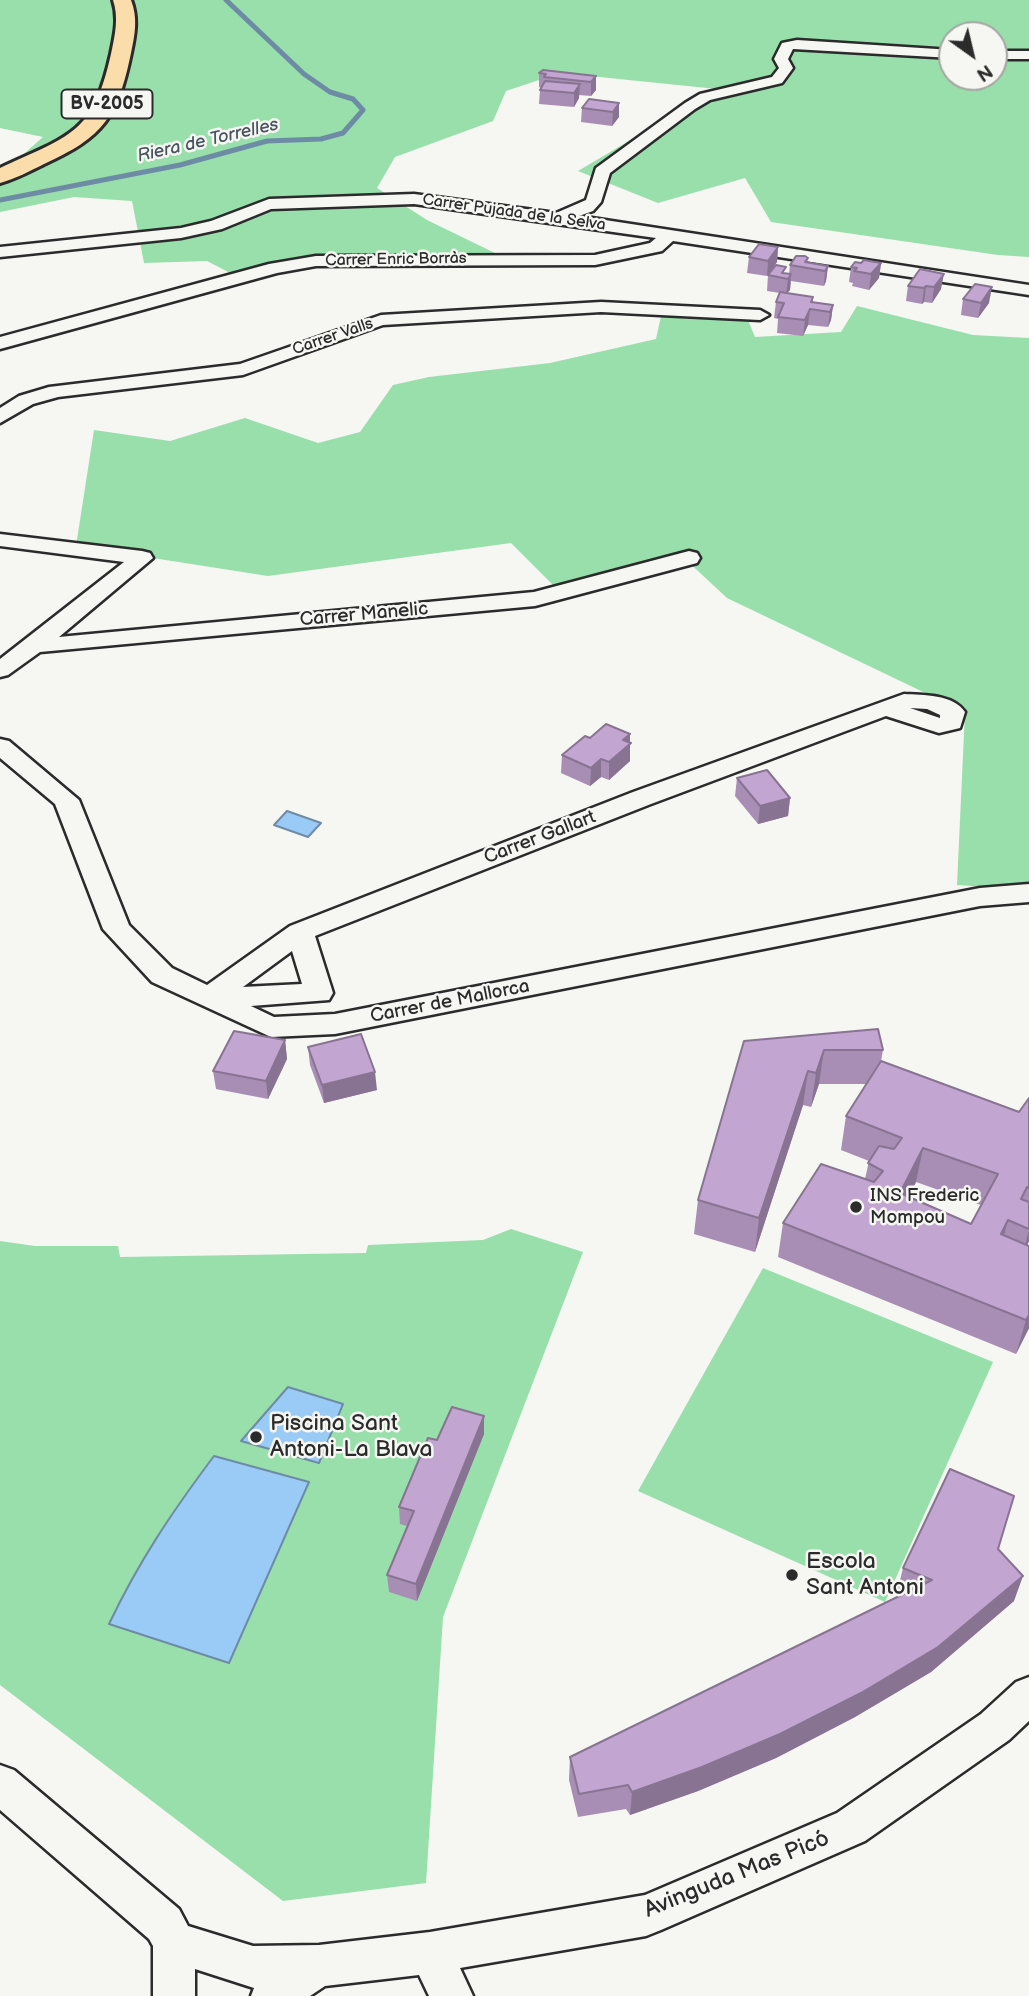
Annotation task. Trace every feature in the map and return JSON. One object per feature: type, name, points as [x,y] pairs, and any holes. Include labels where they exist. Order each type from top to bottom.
[{"type":"main road","name":"BV-2005","points":[[0,176],[11,166],[71,141],[88,130],[100,116],[109,101],[123,44],[126,16],[121,0]]},
{"type":"street","points":[[557,218],[589,208],[598,199],[602,171],[690,106],[705,97],[776,80],[786,68],[781,59],[787,46],[797,44],[938,53]]},
{"type":"street","points":[[1008,55],[1029,55]]},
{"type":"street","name":"Carrer Pujada de la Selva","points":[[0,253],[181,233],[216,225],[269,204],[414,199],[557,218],[1029,290]]},
{"type":"street","name":"Carrer Enric Borràs","points":[[0,343],[275,268],[316,261],[595,260],[656,247],[670,235]]},
{"type":"street","name":"Carrer Valls","points":[[0,417],[26,400],[56,391],[243,369],[381,320],[601,307],[760,315]]},
{"type":"street","points":[[0,540],[142,558],[34,646],[0,670]]},
{"type":"street","name":"Carrer Manelic","points":[[34,646],[535,599],[689,558]]},
{"type":"street","name":"Carrer Gallart","points":[[208,998],[300,932],[642,798],[888,709]]},
{"type":"street","name":"Carrer de Mallorca","points":[[0,746],[66,800],[117,929],[162,975],[271,1027],[335,1024],[980,897],[1029,894]]},
{"type":"street","points":[[208,998],[319,993],[300,932]]},
{"type":"street","name":"Avinguda Mas Picó","points":[[174,1942],[254,1967],[319,1966],[430,1954],[646,1914],[852,1828],[995,1727],[1029,1695]]},
{"type":"street","points":[[0,1784],[163,1924],[174,1942],[174,1996]]},
{"type":"street","points":[[430,1954],[452,1996]]},
{"type":"street","name":"Avinguda Mas Picó","points":[[272,1996],[319,1966]]},
{"type":"green space","points":[[0,0],[1029,0],[1029,257],[998,255],[771,222],[745,178],[658,203],[578,171],[717,89],[560,73],[506,91],[493,121],[395,157],[377,188],[427,220],[499,255],[313,255],[232,274],[207,261],[144,263],[132,201],[74,197],[0,212],[0,175],[43,137],[0,128]]},
{"type":"green space","points":[[857,306],[973,335],[1029,338],[1029,890],[957,885],[965,712],[727,598],[683,557],[556,588],[511,543],[268,576],[76,546],[94,430],[170,441],[245,418],[318,443],[360,432],[393,385],[429,377],[550,363],[656,339],[661,316],[748,320],[755,337],[841,332]]},
{"type":"green space","name":"Piscina Sant Antoni-La Blava","points":[[511,1229],[583,1252],[443,1617],[426,1883],[283,1901],[0,1685],[0,1241],[35,1246],[118,1246],[120,1257],[366,1253],[368,1245],[483,1240]]},
{"type":"green space","points":[[763,1268],[993,1362],[885,1602],[638,1491]]},
{"type":"water","points":[[287,811],[321,823],[308,837],[274,825]]},
{"type":"water","points":[[288,1387],[343,1404],[319,1463],[241,1441]]},
{"type":"water","points":[[214,1456],[309,1482],[229,1663],[109,1624],[157,1537]]},
{"type":"building","points":[[543,70],[596,76],[591,82],[544,77],[546,74],[539,73]]},
{"type":"building","points":[[545,81],[580,84],[574,93],[540,90]]},
{"type":"building","points":[[589,99],[619,103],[613,112],[582,108]]},
{"type":"building","points":[[759,244],[778,247],[768,261],[749,257]]},
{"type":"building","points":[[796,256],[808,258],[805,262],[828,266],[825,271],[790,265]]},
{"type":"building","points":[[864,260],[881,263],[871,274],[854,271],[857,268],[851,267],[855,262],[861,263]]},
{"type":"building","points":[[776,265],[786,267],[782,273],[791,274],[788,279],[768,275]]},
{"type":"building","points":[[920,269],[944,274],[934,287],[908,286]]},
{"type":"building","points":[[975,284],[992,287],[981,303],[963,299]]},
{"type":"building","points":[[780,292],[813,297],[811,302],[833,305],[830,312],[810,309],[805,320],[778,317],[784,303],[776,302]]},
{"type":"building","points":[[606,724],[630,734],[623,740],[631,743],[609,762],[601,759],[591,768],[562,755],[585,736],[590,738]]},
{"type":"building","points":[[767,770],[790,798],[760,806],[737,778]]},
{"type":"building","points":[[878,1029],[883,1050],[824,1050],[816,1073],[808,1071],[759,1218],[698,1200],[744,1041]]},
{"type":"building","points":[[234,1031],[285,1040],[266,1081],[213,1071]]},
{"type":"building","points":[[361,1034],[375,1072],[322,1085],[308,1047]]},
{"type":"building","points":[[881,1061],[1019,1112],[1029,1098],[1029,1188],[1027,1187],[1021,1199],[1029,1202],[1029,1229],[1008,1220],[1001,1234],[1029,1246],[1029,1315],[1026,1320],[783,1223],[821,1164],[874,1182],[883,1171],[868,1163],[879,1146],[894,1149],[902,1138],[846,1116]],"holes":[[[923,1148],[998,1174],[971,1224],[900,1193]]]},
{"type":"building","points":[[452,1407],[484,1416],[416,1584],[387,1575],[414,1511],[399,1507],[428,1438],[437,1440]]},
{"type":"building","points":[[950,1469],[1014,1496],[998,1549],[1023,1576],[938,1647],[861,1693],[780,1734],[702,1767],[632,1792],[628,1785],[579,1794],[570,1757],[932,1580],[903,1568]]},
{"type":"waterway","name":"Riera de Torrelles","points":[[0,200],[180,165],[267,141],[321,139],[343,133],[363,110],[353,99],[330,92],[304,74],[226,0]]},
{"type":"place","name":"INS Frederic Mompou","points":[[856,1207]]},
{"type":"place","name":"Piscina Sant Antoni-La Blava","points":[[256,1437]]},
{"type":"place","name":"Escola Sant Antoni","points":[[792,1575]]}]
